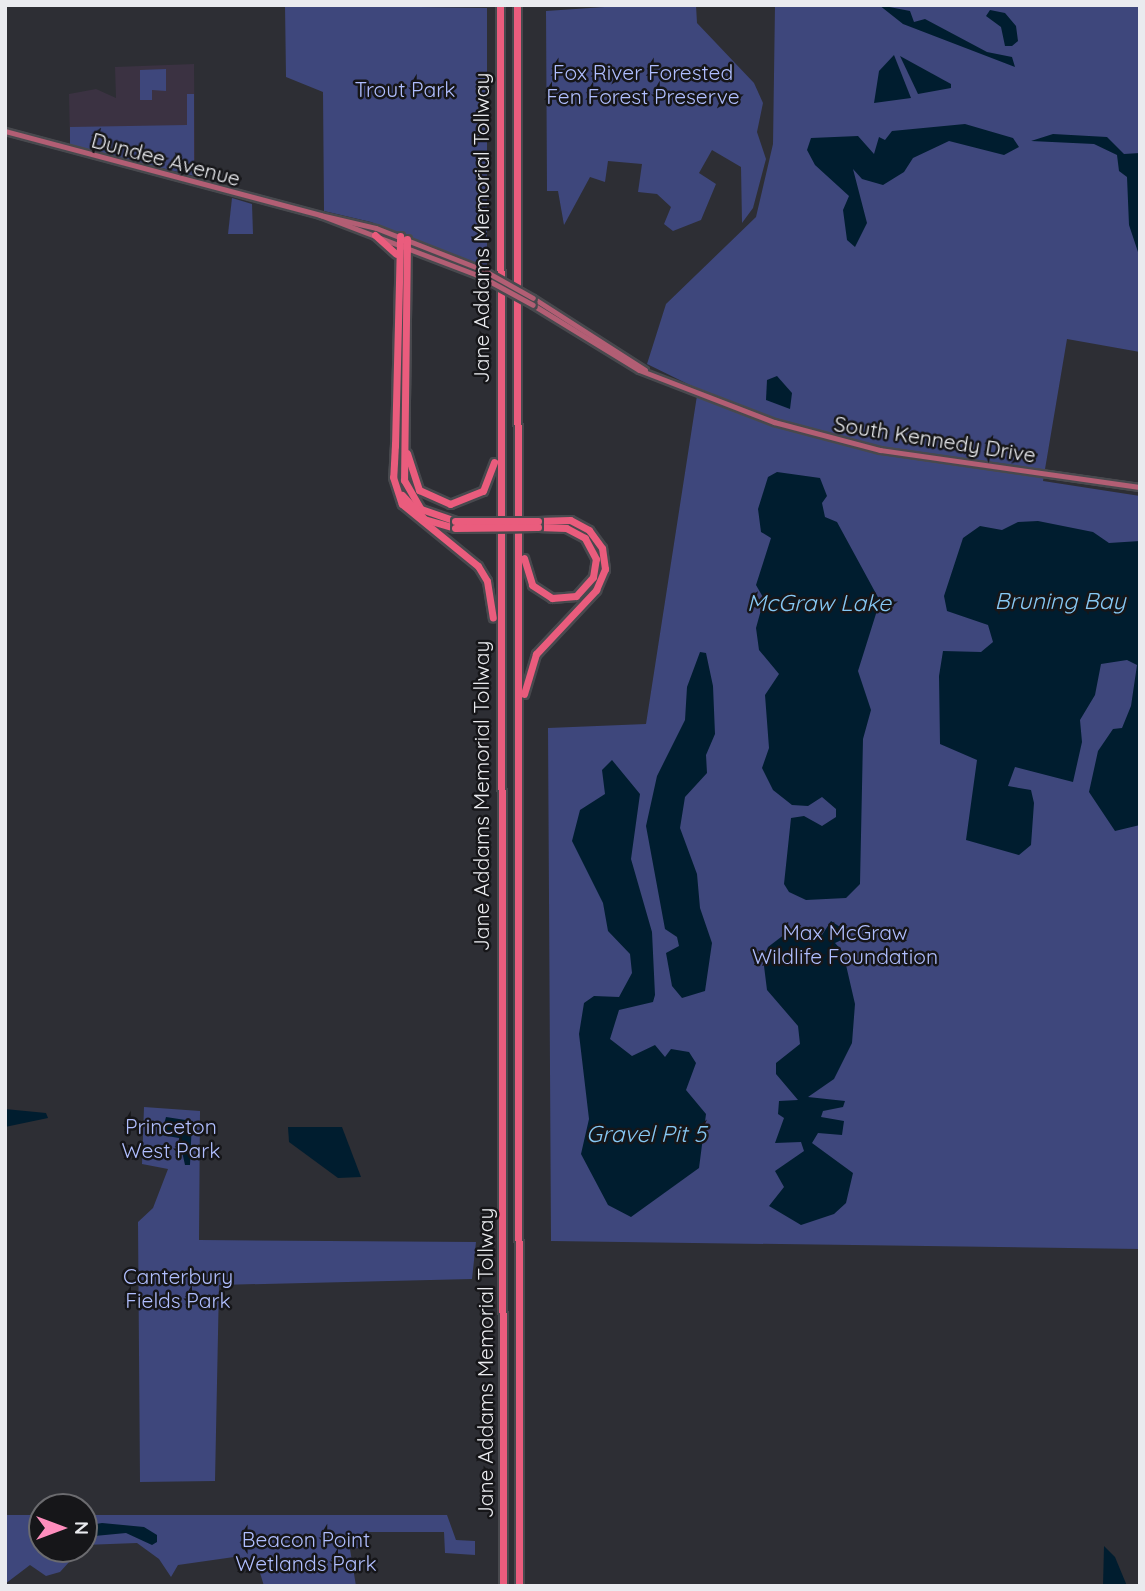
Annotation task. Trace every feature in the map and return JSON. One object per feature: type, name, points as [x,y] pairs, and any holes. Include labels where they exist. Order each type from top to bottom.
[{"type":"highway","name":"Jane Addams Memorial Tollway","points":[[500,5],[497,434],[503,1586]]},
{"type":"highway","name":"Jane Addams Memorial Tollway","points":[[517,5],[521,495],[519,1586]]},
{"type":"highway","points":[[375,235],[396,254]]},
{"type":"highway","points":[[403,241],[396,254],[393,477],[405,509],[474,562],[487,581],[498,753]]},
{"type":"highway","points":[[403,241],[403,390],[407,489],[426,512],[455,524]]},
{"type":"highway","points":[[403,390],[409,470],[419,490],[432,500],[457,504],[483,491],[492,472],[497,434]]},
{"type":"highway","points":[[395,443],[397,477],[406,501],[429,522],[538,524],[570,520],[589,530],[602,548],[605,569],[596,590],[533,659],[520,723]]},
{"type":"highway","points":[[521,495],[530,580],[552,598],[580,594],[595,572],[590,544],[570,529],[538,524]]},
{"type":"main road","name":"Dundee Avenue","points":[[5,131],[320,215],[403,241],[482,273],[533,298],[645,370]]},
{"type":"main road","name":"Dundee Avenue","points":[[320,215],[375,235],[403,241]]},
{"type":"main road","name":"Dundee Avenue","points":[[482,273],[645,370],[689,392]]},
{"type":"main road","name":"South Kennedy Drive","points":[[689,392],[774,422],[880,450],[1140,487]]},
{"type":"shaded area","points":[[194,64],[195,175],[70,142],[69,94],[96,89],[116,98],[115,67]]},
{"type":"green space","name":"Trout Park","points":[[285,5],[487,8],[487,268],[371,222],[324,211],[323,92],[286,77]]},
{"type":"green space","name":"Fox River Forested Fen Forest Preserve","points":[[634,5],[696,5],[697,23],[754,83],[763,103],[757,132],[766,159],[753,208],[742,223],[741,167],[712,150],[699,173],[716,184],[701,220],[673,231],[664,224],[671,207],[657,194],[638,192],[642,164],[608,161],[605,182],[590,177],[564,225],[558,191],[547,191],[546,11]]},
{"type":"green space","name":"Max McGraw Wildlife Foundation","points":[[775,5],[1140,5],[1140,352],[1067,339],[1043,481],[1140,496],[1140,1249],[551,1241],[548,728],[646,724],[698,389],[647,364],[666,304],[756,217],[773,144]]},
{"type":"green space","points":[[166,69],[166,91],[152,90],[152,100],[140,100],[140,70]]},
{"type":"green space","points":[[187,94],[194,94],[194,176],[70,145],[70,127],[187,125]]},
{"type":"green space","points":[[232,198],[252,204],[253,234],[228,234]]},
{"type":"green space","points":[[144,1107],[200,1111],[199,1240],[476,1242],[472,1279],[219,1285],[215,1481],[140,1482],[138,1222],[153,1208],[168,1169],[142,1164]]},
{"type":"green space","points":[[5,1515],[28,1515],[28,1563],[68,1563],[60,1572],[46,1576],[30,1565],[5,1584]]},
{"type":"green space","name":"Beacon Point Wetlands Park","points":[[98,1515],[447,1515],[456,1540],[475,1541],[475,1555],[445,1553],[444,1532],[369,1532],[369,1547],[350,1549],[356,1586],[264,1586],[257,1563],[234,1557],[178,1565],[171,1577],[159,1559],[137,1543],[98,1544]]},
{"type":"water","points":[[879,5],[910,11],[914,22],[925,19],[987,52],[1012,57],[1015,67],[903,24]]},
{"type":"water","points":[[990,10],[1005,13],[1016,26],[1018,41],[1012,46],[1005,46],[1001,27],[986,16]]},
{"type":"water","points":[[894,55],[911,98],[874,103],[879,71]]},
{"type":"water","points":[[900,56],[951,84],[951,88],[918,94]]},
{"type":"water","points":[[965,124],[1013,138],[1019,147],[1004,155],[949,141],[913,158],[904,172],[883,185],[862,179],[853,169],[867,223],[855,247],[847,240],[843,210],[849,196],[815,165],[807,150],[811,138],[858,136],[874,154],[879,137],[885,140],[892,131]]},
{"type":"water","points":[[1053,134],[1107,137],[1124,154],[1140,153],[1140,258],[1129,225],[1127,177],[1119,171],[1117,155],[1094,144],[1031,141]]},
{"type":"water","points":[[777,376],[792,393],[790,409],[766,400],[767,380]]},
{"type":"water","name":"McGraw Lake","points":[[777,472],[820,478],[827,496],[822,503],[825,517],[837,522],[880,601],[858,671],[871,710],[863,739],[860,884],[846,898],[806,900],[789,892],[784,884],[791,818],[804,816],[822,826],[836,817],[836,809],[822,797],[808,806],[792,805],[773,790],[762,768],[769,748],[765,695],[779,674],[759,650],[756,628],[764,599],[756,585],[771,538],[761,532],[758,509],[768,477]]},
{"type":"water","name":"Bruning Bay","points":[[1038,521],[1093,532],[1109,543],[1140,541],[1140,825],[1115,831],[1089,792],[1098,751],[1113,729],[1122,728],[1131,706],[1137,665],[1127,660],[1101,664],[1095,695],[1080,720],[1082,742],[1073,782],[1015,767],[1008,786],[1031,790],[1034,803],[1031,845],[1019,855],[966,840],[977,760],[940,744],[939,676],[943,651],[981,652],[993,642],[988,625],[947,611],[944,596],[963,538],[980,526],[1002,530],[1018,522]]},
{"type":"water","points":[[700,652],[706,653],[713,686],[715,734],[706,755],[707,773],[685,797],[680,828],[697,874],[700,908],[712,943],[705,991],[682,998],[672,986],[666,953],[679,946],[677,937],[665,929],[646,826],[657,776],[685,720],[687,687]]},
{"type":"water","name":"Gravel Pit 5","points":[[612,760],[640,794],[631,859],[652,932],[655,995],[653,1002],[619,1010],[610,1039],[632,1056],[655,1045],[665,1057],[671,1049],[689,1052],[696,1063],[686,1090],[706,1114],[699,1168],[631,1217],[608,1205],[581,1154],[589,1119],[579,1034],[584,1003],[594,996],[619,997],[632,973],[630,954],[608,931],[603,903],[572,841],[580,810],[605,794],[602,770]]},
{"type":"water","points":[[831,921],[846,931],[846,938],[835,943],[843,952],[855,1004],[852,1043],[834,1079],[808,1097],[845,1101],[843,1107],[823,1111],[821,1117],[844,1121],[842,1135],[818,1133],[812,1143],[853,1173],[846,1203],[834,1214],[801,1225],[769,1206],[784,1187],[775,1171],[804,1151],[801,1142],[775,1143],[784,1118],[778,1114],[779,1101],[798,1100],[776,1074],[776,1063],[800,1044],[798,1026],[767,990],[763,958],[768,947],[789,931],[822,935]]},
{"type":"water","points":[[5,1109],[46,1113],[48,1118],[5,1127]]},
{"type":"water","points":[[166,1117],[192,1121],[190,1165],[185,1165],[179,1138],[161,1135]]},
{"type":"water","points":[[288,1127],[342,1127],[361,1177],[338,1178],[289,1142]]},
{"type":"water","points":[[98,1524],[144,1527],[157,1535],[157,1542],[152,1545],[126,1533],[98,1536]]},
{"type":"water","points":[[1104,1546],[1115,1557],[1127,1586],[1103,1586]]},
{"type":"park label","name":"Princeton West Park","points":[[171,1138]]},
{"type":"park label","name":"Canterbury Fields Park","points":[[178,1288]]}]
